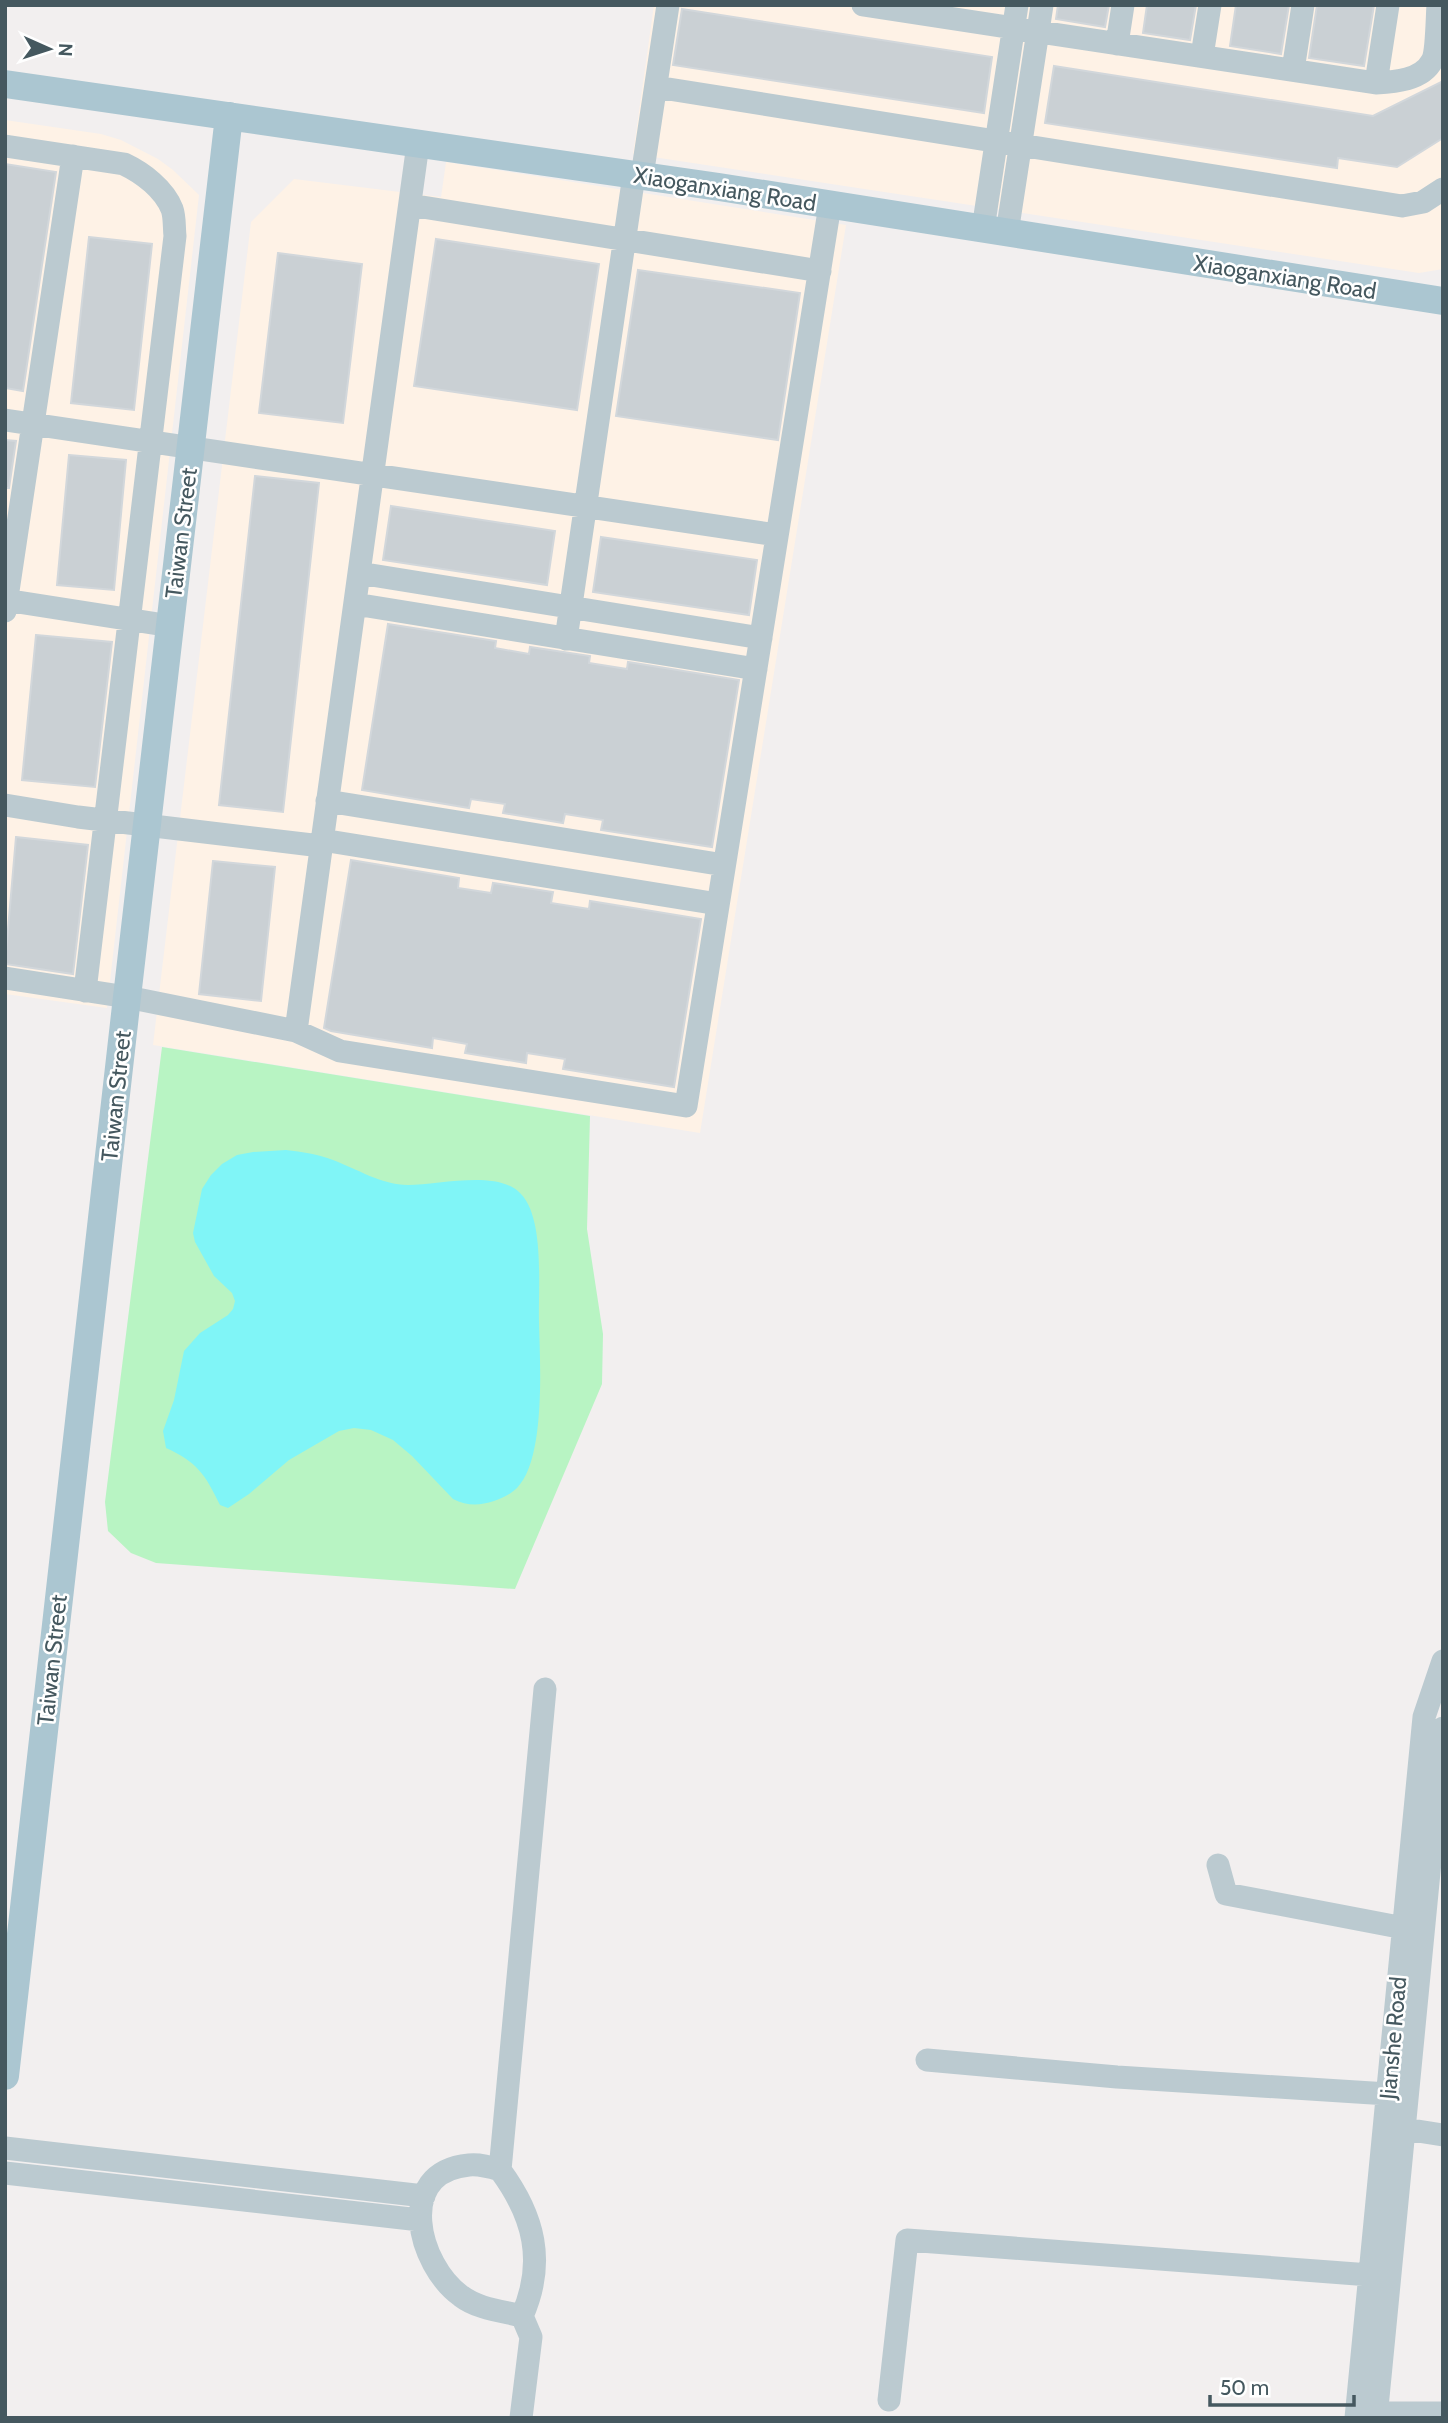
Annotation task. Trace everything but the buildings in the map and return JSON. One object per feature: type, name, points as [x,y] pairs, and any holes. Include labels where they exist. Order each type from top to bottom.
[{"type":"main road","name":"Xiaoganxiang Road","points":[[5,84],[638,175],[1443,301]]},
{"type":"main road","name":"Taiwan Street","points":[[5,2076],[229,116]]},
{"type":"street","points":[[566,639],[625,239],[656,87],[668,5]]},
{"type":"street","points":[[863,5],[1016,17],[1038,32],[1376,83],[1407,79],[1433,61],[1438,5]]},
{"type":"street","points":[[995,231],[1021,145],[1042,5]]},
{"type":"street","points":[[1117,44],[1123,5]]},
{"type":"street","points":[[1202,56],[1210,5]]},
{"type":"street","points":[[1293,70],[1303,5]]},
{"type":"street","points":[[1376,83],[1388,5]]},
{"type":"street","points":[[995,231],[997,141],[1016,17]]},
{"type":"street","points":[[656,87],[1402,206],[1423,202],[1443,189]]},
{"type":"street","points":[[296,1031],[418,144]]},
{"type":"street","points":[[5,146],[124,164],[156,186],[173,211],[175,236],[85,990]]},
{"type":"street","points":[[73,156],[6,604],[171,626]]},
{"type":"street","points":[[410,205],[820,271]]},
{"type":"street","points":[[5,978],[127,997],[296,1031],[340,1051],[685,1107],[830,205]]},
{"type":"street","points":[[5,420],[191,450],[777,535]]},
{"type":"street","points":[[359,573],[761,638]]},
{"type":"street","points":[[355,604],[756,669]]},
{"type":"street","points":[[327,801],[724,865]]},
{"type":"street","points":[[5,806],[148,825],[322,843],[718,904]]},
{"type":"street","name":"Jianshe Road","points":[[1369,2416],[1370,2275],[1424,1717],[1443,1661]]},
{"type":"street","points":[[521,2418],[531,2337],[522,2316],[534,2285],[535,2255],[522,2204],[500,2170],[545,1689]]},
{"type":"street","name":"Jianshe Road","points":[[1369,2416],[1405,2129],[1443,1728]]},
{"type":"street","points":[[1218,1865],[1226,1894],[1404,1928]]},
{"type":"street","points":[[927,2060],[1117,2077],[1388,2095]]},
{"type":"street","points":[[1405,2129],[1443,2135]]},
{"type":"street","points":[[5,2148],[424,2196]]},
{"type":"street","points":[[500,2170],[478,2165],[454,2168],[430,2183],[424,2196],[420,2220],[423,2241],[433,2265],[450,2287],[475,2304],[522,2316]]},
{"type":"street","points":[[5,2173],[420,2220]]},
{"type":"street","points":[[889,2400],[906,2240],[1370,2275]]},
{"type":"street","points":[[1369,2416],[1443,2413]]},
{"type":"shaded area","points":[[654,5],[1443,5],[1443,269],[1419,273],[633,154]]},
{"type":"shaded area","points":[[5,120],[101,134],[121,140],[158,159],[199,195],[107,1008],[5,994]]},
{"type":"shaded area","points":[[446,162],[846,225],[700,1133],[153,1045],[251,222],[294,179],[441,197]]},
{"type":"green space","points":[[162,1047],[590,1116],[587,1229],[603,1334],[602,1384],[515,1589],[156,1563],[131,1553],[108,1531],[105,1502]]},
{"type":"water","points":[[286,1150],[327,1158],[398,1184],[468,1180],[498,1182],[511,1186],[529,1205],[539,1255],[539,1409],[533,1455],[526,1474],[512,1492],[483,1504],[468,1504],[453,1499],[393,1440],[371,1430],[354,1428],[339,1431],[289,1460],[228,1508],[220,1505],[210,1485],[193,1464],[166,1448],[163,1431],[174,1400],[184,1351],[200,1333],[228,1315],[235,1301],[232,1293],[214,1276],[195,1242],[193,1233],[202,1189],[222,1164],[237,1155]]}]
